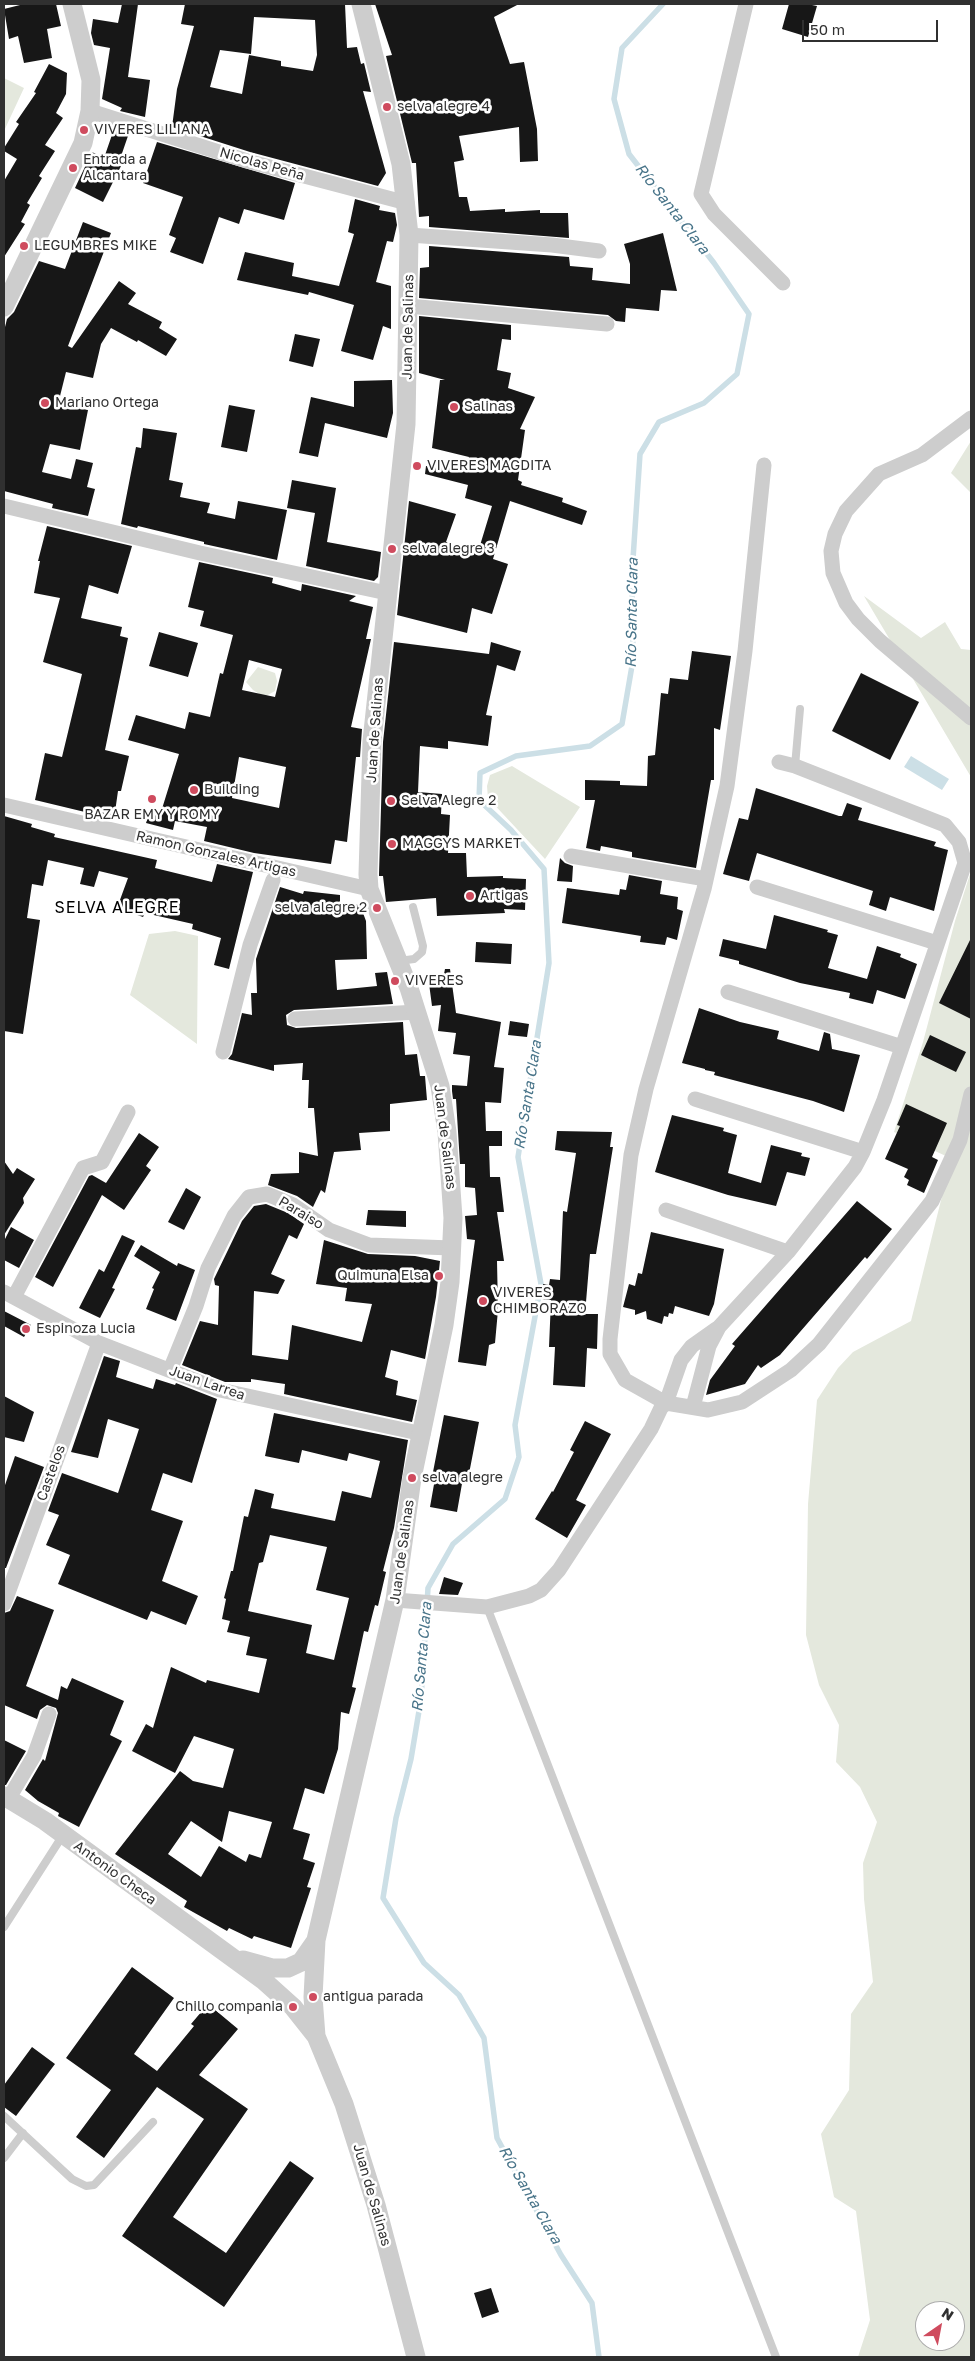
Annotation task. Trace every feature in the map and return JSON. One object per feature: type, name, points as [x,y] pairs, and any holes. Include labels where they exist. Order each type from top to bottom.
[{"type":"street","points":[[4,307],[73,168],[83,143],[90,112],[91,80],[72,4]]},
{"type":"street","name":"Juan de Salinas","points":[[361,4],[401,164],[407,203],[409,236],[406,424],[372,741],[368,857],[369,889],[417,1012],[440,1086],[447,1132],[452,1192],[452,1248],[444,1325],[423,1434],[412,1478],[395,1600],[316,1940],[313,1997],[316,2036],[344,2104],[376,2205],[416,2357]]},
{"type":"street","points":[[746,4],[701,194],[714,214],[784,283]]},
{"type":"street","name":"Nicolas Peña","points":[[90,112],[248,161],[407,203]]},
{"type":"street","points":[[409,236],[552,245],[599,251]]},
{"type":"street","points":[[408,306],[607,324]]},
{"type":"street","points":[[971,418],[922,455],[879,474],[846,511],[835,534],[831,551],[833,573],[846,602],[858,619],[880,641],[971,718]]},
{"type":"street","points":[[764,465],[727,786],[706,880],[646,1089],[631,1155],[610,1339],[610,1354],[625,1380],[666,1403],[708,1410],[742,1402],[792,1370],[819,1344],[932,1201],[960,1140],[971,1094]]},
{"type":"street","points":[[4,506],[200,554],[387,594]]},
{"type":"street","points":[[693,1407],[709,1346],[719,1327],[752,1288],[788,1252],[855,1167],[863,1152],[884,1100],[965,863],[959,842],[945,825],[795,766],[779,762]]},
{"type":"street","name":"Ramon Gonzales Artigas","points":[[4,805],[369,889]]},
{"type":"street","points":[[571,856],[706,880]]},
{"type":"street","points":[[223,1052],[250,945],[273,880]]},
{"type":"street","points":[[757,887],[937,943]]},
{"type":"street","points":[[728,992],[902,1047]]},
{"type":"street","points":[[295,1019],[417,1012]]},
{"type":"street","points":[[695,1099],[863,1152]]},
{"type":"street","points":[[9,1295],[83,1168],[102,1162],[128,1112]]},
{"type":"street","name":"Paraiso","points":[[170,1370],[196,1306],[208,1268],[234,1216],[249,1197],[266,1194],[293,1205],[329,1230],[369,1245],[452,1248]]},
{"type":"street","points":[[666,1210],[788,1252]]},
{"type":"street","name":"Juan Larrea","points":[[9,1295],[98,1343],[220,1390],[423,1434]]},
{"type":"street","points":[[395,1600],[487,1607],[529,1596],[541,1590],[550,1581],[640,1446],[666,1403],[681,1360],[692,1346],[719,1327]]},
{"type":"street","name":"Castelos","points":[[4,1604],[98,1343]]},
{"type":"street","points":[[7,1797],[34,1756],[49,1714]]},
{"type":"street","name":"Antonio Checa","points":[[7,1797],[63,1835],[225,1954]]},
{"type":"street","points":[[225,1954],[272,1968],[288,1968],[301,1962],[316,1940]]},
{"type":"street","name":"Juan de Salinas","points":[[225,1954],[279,1993],[316,2036]]},
{"type":"lane","points":[[795,766],[800,709]]},
{"type":"lane","points":[[398,961],[414,959],[422,952],[423,946],[413,907]]},
{"type":"lane","points":[[487,1607],[776,2357]]},
{"type":"lane","points":[[4,1927],[63,1835]]},
{"type":"lane","points":[[4,2116],[72,2179],[86,2186],[94,2185],[152,2122]]},
{"type":"lane","points":[[4,2158],[23,2133]]},
{"type":"shaded area","points":[[4,78],[24,88],[4,131]]},
{"type":"shaded area","points":[[971,441],[971,493],[951,473]]},
{"type":"shaded area","points":[[864,596],[921,638],[945,622],[961,649],[971,650],[971,777]]},
{"type":"shaded area","points":[[258,667],[275,673],[277,681],[275,691],[264,697],[253,690],[246,682]]},
{"type":"shaded area","points":[[911,756],[949,779],[942,790],[904,767]]},
{"type":"shaded area","points":[[512,766],[580,807],[545,859],[488,798],[487,786],[490,775]]},
{"type":"shaded area","points":[[971,871],[971,2357],[858,2357],[870,2320],[856,2211],[834,2197],[821,2134],[849,2090],[851,2014],[873,1982],[864,1899],[863,1863],[877,1822],[860,1787],[836,1762],[839,1725],[819,1685],[806,1635],[808,1504],[817,1400],[838,1368],[853,1352],[911,1321],[948,1172],[948,1157],[894,1132],[923,1042],[955,921]]},
{"type":"shaded area","points":[[175,931],[198,936],[197,1044],[130,995],[149,934]]},
{"type":"building","points":[[24,4],[56,4],[61,26],[47,29],[52,58],[24,63],[18,36],[9,39],[4,9]]},
{"type":"building","points":[[122,4],[138,4],[128,77],[150,80],[145,117],[120,111],[122,108],[102,99],[110,48],[94,45],[91,33],[93,19],[118,23]]},
{"type":"building","points":[[185,4],[345,4],[347,48],[357,47],[361,64],[364,63],[371,92],[363,91],[386,173],[378,186],[250,152],[172,127],[177,89],[194,26],[181,24]],"holes":[[[254,17],[315,20],[317,55],[313,71],[281,66],[281,61],[249,55],[242,94],[210,87],[220,50],[251,54]]]},
{"type":"building","points":[[375,4],[519,4],[494,17],[510,64],[524,62],[537,129],[538,161],[520,162],[519,127],[459,136],[464,160],[454,162],[459,197],[467,197],[470,211],[505,209],[505,212],[540,210],[540,213],[568,213],[569,238],[429,227],[429,216],[419,217],[416,163],[412,163],[386,56],[392,55]]},
{"type":"building","points":[[789,4],[817,6],[808,37],[782,29]]},
{"type":"building","points":[[49,64],[67,73],[66,94],[56,113],[63,118],[45,145],[55,151],[39,176],[42,178],[27,203],[30,205],[21,222],[25,224],[4,257],[4,181],[17,159],[4,151],[4,148],[19,124],[16,122],[36,93],[34,92]]},
{"type":"building","points":[[114,129],[129,133],[118,165],[121,166],[103,202],[75,188],[92,152],[104,158]]},
{"type":"building","points":[[157,142],[295,183],[284,220],[244,209],[239,224],[219,217],[203,264],[170,252],[176,238],[169,235],[183,197],[143,183]]},
{"type":"building","points":[[355,199],[380,206],[379,210],[395,213],[397,225],[393,242],[387,241],[376,282],[391,286],[391,329],[383,326],[373,360],[341,351],[354,305],[309,292],[308,295],[237,280],[245,252],[294,263],[292,276],[339,286],[354,234],[348,232]]},
{"type":"building","points":[[83,222],[111,233],[68,346],[72,348],[119,281],[136,293],[128,304],[162,322],[159,328],[177,339],[166,356],[138,340],[137,342],[111,328],[101,344],[93,378],[66,372],[58,404],[88,410],[80,450],[50,444],[42,472],[71,479],[76,459],[93,463],[87,487],[95,489],[88,516],[52,508],[53,504],[4,491],[4,331],[7,319],[14,312],[39,261],[65,269]]},
{"type":"building","points":[[663,233],[677,291],[661,290],[659,311],[626,308],[625,322],[616,321],[608,315],[419,298],[420,268],[429,267],[429,246],[569,257],[570,266],[593,268],[592,280],[630,284],[630,264],[624,244]]},
{"type":"building","points":[[419,316],[511,325],[511,340],[502,339],[497,370],[511,373],[508,388],[535,397],[520,429],[525,430],[518,480],[522,482],[521,485],[563,498],[562,502],[587,511],[582,525],[510,501],[493,559],[508,564],[492,614],[472,608],[467,633],[397,615],[409,501],[456,514],[446,542],[478,552],[492,506],[465,498],[468,485],[425,474],[426,466],[467,469],[469,457],[432,448],[440,380],[445,380],[419,373]]},
{"type":"building","points":[[295,334],[320,339],[313,367],[289,361]]},
{"type":"building","points":[[392,380],[393,413],[387,438],[325,423],[318,457],[299,453],[311,397],[354,407],[354,381]]},
{"type":"building","points":[[229,405],[255,410],[247,452],[221,447]]},
{"type":"building","points":[[143,428],[177,433],[169,480],[183,483],[180,497],[210,503],[207,513],[235,519],[238,501],[287,510],[277,560],[204,544],[204,542],[138,526],[137,528],[121,524],[136,447],[141,448]]},
{"type":"building","points":[[292,480],[336,488],[327,542],[381,552],[378,577],[374,581],[306,566],[315,513],[287,508]]},
{"type":"building","points":[[47,526],[132,546],[118,594],[89,585],[81,618],[122,627],[120,636],[128,638],[105,750],[129,756],[121,791],[118,791],[114,819],[35,800],[45,753],[62,757],[82,674],[43,662],[60,598],[34,593],[40,561],[38,561]]},
{"type":"building","points":[[199,562],[273,578],[272,583],[301,591],[302,584],[356,596],[349,601],[373,607],[366,639],[371,639],[351,727],[362,729],[360,757],[356,757],[347,842],[335,840],[331,864],[254,853],[204,841],[207,827],[175,821],[173,830],[146,823],[150,810],[161,812],[179,754],[128,740],[136,715],[185,729],[189,712],[210,717],[220,673],[223,674],[233,635],[200,626],[204,611],[188,607]],"holes":[[[249,660],[282,669],[275,697],[242,690]],[[239,757],[286,767],[279,808],[232,798]]]},
{"type":"building","points":[[159,632],[198,643],[188,677],[149,666]]},
{"type":"building","points":[[394,642],[489,654],[491,642],[521,651],[515,671],[497,665],[486,715],[492,716],[488,746],[448,741],[448,749],[420,746],[418,792],[442,794],[441,814],[450,815],[448,853],[466,853],[467,877],[503,876],[503,878],[526,879],[525,910],[504,909],[505,913],[437,916],[436,898],[386,902],[383,876],[379,876],[383,742]]},
{"type":"building","points":[[692,651],[731,656],[720,730],[714,728],[714,780],[711,780],[696,868],[632,857],[632,852],[601,846],[600,851],[586,848],[595,800],[585,800],[585,780],[620,781],[620,785],[647,786],[648,756],[655,755],[661,693],[668,694],[670,678],[688,680]]},
{"type":"building","points":[[861,673],[919,702],[890,760],[832,731]]},
{"type":"building","points":[[756,788],[839,816],[842,816],[847,803],[862,808],[858,820],[936,842],[934,846],[948,850],[934,911],[890,897],[886,911],[869,905],[873,891],[757,853],[749,881],[723,874],[739,818],[748,820]]},
{"type":"building","points":[[4,816],[32,824],[31,827],[55,834],[54,837],[157,860],[155,868],[212,882],[217,864],[253,872],[229,969],[214,965],[221,938],[192,929],[193,924],[145,913],[143,917],[117,908],[128,878],[99,871],[94,887],[80,884],[84,868],[48,860],[43,886],[32,884],[27,918],[40,920],[23,1034],[4,1031]]},
{"type":"building","points":[[560,858],[565,863],[573,866],[572,882],[557,881]]},
{"type":"building","points":[[629,875],[662,881],[660,894],[678,897],[677,909],[683,911],[677,940],[667,937],[665,945],[640,942],[641,936],[562,923],[567,888],[619,895],[620,889],[626,890]]},
{"type":"building","points":[[280,887],[303,894],[304,891],[340,895],[340,903],[360,905],[366,921],[367,959],[335,960],[337,990],[377,986],[375,973],[387,972],[393,1004],[294,1010],[286,1015],[287,1025],[296,1028],[403,1022],[405,1055],[417,1054],[420,1076],[425,1076],[427,1100],[390,1104],[390,1131],[359,1133],[361,1150],[334,1152],[325,1193],[321,1190],[313,1207],[297,1196],[268,1185],[271,1174],[299,1173],[299,1152],[318,1156],[314,1108],[308,1108],[309,1080],[302,1080],[303,1063],[274,1065],[274,1071],[228,1059],[232,1054],[242,1013],[252,1015],[251,993],[257,993],[256,959]]},
{"type":"building","points":[[774,915],[828,930],[827,932],[838,935],[828,968],[867,979],[877,946],[901,954],[900,957],[917,964],[905,999],[877,990],[873,1004],[849,998],[850,993],[800,983],[739,964],[739,961],[719,956],[723,939],[766,949]]},
{"type":"building","points":[[971,938],[971,1019],[939,1003]]},
{"type":"building","points":[[476,942],[512,944],[511,964],[475,962]]},
{"type":"building","points":[[445,969],[450,969],[456,1013],[501,1022],[494,1067],[504,1068],[501,1103],[485,1102],[486,1131],[502,1131],[502,1146],[489,1146],[490,1177],[500,1177],[504,1212],[497,1212],[504,1261],[497,1261],[498,1310],[495,1343],[489,1345],[486,1366],[458,1362],[475,1240],[467,1239],[465,1216],[477,1215],[475,1188],[465,1187],[465,1164],[460,1164],[456,1099],[453,1099],[452,1091],[452,1085],[467,1086],[470,1056],[453,1054],[456,1033],[438,1031],[441,1005],[432,1006],[428,976],[444,974]]},
{"type":"building","points":[[699,1008],[740,1022],[779,1031],[777,1039],[819,1051],[824,1032],[830,1034],[832,1049],[860,1055],[844,1112],[813,1101],[714,1075],[715,1072],[682,1063]]},
{"type":"building","points":[[510,1021],[529,1024],[527,1037],[508,1035]]},
{"type":"building","points":[[930,1035],[966,1052],[956,1072],[921,1055]]},
{"type":"building","points":[[906,1104],[947,1123],[932,1157],[938,1160],[924,1193],[907,1185],[909,1180],[904,1177],[908,1169],[885,1159],[900,1126],[897,1125]]},
{"type":"building","points":[[672,1115],[724,1128],[723,1131],[737,1135],[728,1173],[761,1183],[771,1145],[802,1153],[801,1156],[810,1158],[805,1176],[787,1172],[776,1206],[728,1195],[655,1172]]},
{"type":"building","points":[[557,1131],[612,1132],[610,1147],[613,1147],[596,1254],[590,1254],[585,1314],[598,1314],[597,1349],[587,1348],[585,1387],[553,1385],[555,1347],[549,1347],[551,1300],[542,1299],[543,1284],[549,1285],[550,1279],[560,1280],[563,1211],[567,1212],[576,1153],[555,1150]]},
{"type":"building","points":[[139,1133],[159,1147],[146,1166],[151,1170],[124,1210],[102,1195],[53,1287],[35,1277],[89,1176],[92,1175],[106,1183]]},
{"type":"building","points":[[4,1161],[13,1174],[17,1168],[35,1179],[23,1198],[24,1203],[4,1235]]},
{"type":"building","points":[[186,1188],[201,1197],[184,1230],[168,1222]]},
{"type":"building","points":[[857,1201],[892,1229],[867,1259],[865,1257],[780,1355],[761,1368],[758,1365],[745,1384],[706,1395],[710,1380],[735,1346],[732,1344]]},
{"type":"building","points":[[266,1204],[288,1213],[304,1224],[297,1239],[289,1235],[271,1274],[285,1280],[278,1294],[254,1291],[252,1355],[288,1360],[292,1325],[362,1342],[372,1304],[345,1301],[347,1288],[316,1284],[324,1240],[368,1254],[415,1256],[440,1261],[425,1359],[391,1350],[385,1377],[398,1381],[396,1395],[417,1400],[412,1422],[284,1394],[285,1384],[251,1379],[251,1382],[225,1382],[182,1365],[200,1321],[218,1325],[219,1286],[215,1285],[214,1279],[242,1221],[254,1206]]},
{"type":"building","points":[[368,1210],[406,1211],[406,1227],[366,1225]]},
{"type":"building","points":[[11,1227],[34,1240],[19,1268],[4,1260],[4,1241]]},
{"type":"building","points":[[651,1232],[724,1249],[714,1304],[709,1316],[675,1306],[673,1314],[669,1313],[668,1317],[664,1316],[662,1324],[647,1319],[646,1311],[635,1315],[635,1310],[623,1307],[629,1284],[635,1286],[638,1273],[642,1274]]},
{"type":"building","points":[[122,1235],[135,1241],[112,1288],[115,1289],[100,1318],[79,1308],[99,1269],[104,1272]]},
{"type":"building","points":[[141,1245],[177,1266],[178,1263],[195,1270],[176,1321],[146,1309],[154,1289],[152,1288],[160,1272],[134,1256]]},
{"type":"building","points":[[4,1311],[31,1325],[24,1337],[4,1326]]},
{"type":"building","points":[[104,1356],[120,1361],[116,1377],[153,1389],[156,1379],[175,1385],[176,1383],[217,1399],[192,1483],[163,1473],[151,1510],[183,1521],[162,1581],[198,1596],[186,1625],[151,1611],[147,1620],[58,1584],[70,1555],[46,1545],[59,1515],[48,1511],[62,1473],[118,1493],[139,1429],[108,1419],[98,1458],[71,1452]]},
{"type":"building","points":[[4,1396],[34,1412],[24,1442],[4,1437]]},
{"type":"building","points":[[274,1413],[408,1440],[394,1528],[383,1571],[386,1572],[378,1606],[375,1605],[368,1632],[364,1631],[352,1687],[356,1688],[349,1714],[341,1712],[338,1749],[324,1794],[305,1788],[293,1829],[310,1834],[303,1859],[315,1863],[307,1887],[311,1888],[291,1948],[254,1936],[252,1939],[229,1928],[227,1931],[184,1907],[187,1901],[115,1854],[180,1771],[193,1781],[223,1788],[234,1749],[194,1736],[175,1773],[132,1751],[146,1724],[153,1728],[171,1667],[206,1683],[207,1680],[259,1693],[267,1659],[246,1655],[250,1637],[227,1632],[230,1621],[222,1619],[226,1599],[224,1598],[231,1571],[233,1571],[244,1516],[248,1517],[255,1489],[274,1494],[271,1508],[335,1521],[342,1491],[371,1498],[380,1461],[349,1453],[347,1461],[302,1450],[299,1463],[265,1456]],"holes":[[[270,1535],[327,1547],[316,1590],[349,1598],[334,1660],[306,1653],[312,1625],[248,1611],[259,1563],[263,1562]],[[229,1811],[272,1822],[261,1858],[249,1854],[246,1862],[219,1846],[201,1877],[168,1854],[191,1821],[222,1842]]]},
{"type":"building","points":[[444,1415],[479,1422],[468,1479],[463,1478],[457,1512],[430,1507],[436,1473],[433,1472]]},
{"type":"building","points":[[585,1421],[611,1434],[576,1500],[586,1505],[567,1538],[535,1519],[553,1492],[574,1452],[570,1450]]},
{"type":"building","points":[[15,1456],[44,1467],[6,1568],[4,1568],[4,1488]]},
{"type":"building","points":[[444,1577],[463,1583],[458,1595],[439,1594]]},
{"type":"building","points":[[17,1596],[54,1610],[26,1686],[58,1700],[61,1686],[67,1689],[72,1678],[124,1701],[110,1735],[122,1741],[79,1827],[58,1816],[59,1813],[38,1801],[25,1790],[43,1759],[45,1761],[58,1713],[56,1708],[47,1705],[40,1710],[37,1719],[4,1705],[4,1613],[10,1611]]},
{"type":"building","points":[[4,1740],[26,1751],[6,1785],[4,1785]]},
{"type":"building","points":[[132,1967],[174,1998],[134,2054],[157,2071],[194,2026],[191,2024],[208,2004],[238,2029],[199,2075],[248,2109],[173,2217],[226,2253],[290,2161],[314,2178],[224,2307],[122,2236],[204,2119],[157,2087],[104,2158],[76,2137],[111,2090],[66,2058]]},
{"type":"building","points":[[32,2047],[55,2064],[16,2116],[4,2107],[4,2085]]},
{"type":"building","points":[[491,2288],[499,2312],[482,2318],[474,2293]]},
{"type":"waterway","name":"Río Santa Clara","points":[[599,2357],[592,2303],[561,2255],[497,2138],[484,2038],[459,1995],[424,1963],[383,1898],[396,1818],[411,1759],[421,1699],[428,1588],[453,1544],[505,1499],[519,1457],[515,1425],[541,1284],[518,1157],[549,963],[544,869],[511,830],[479,800],[480,773],[516,756],[590,746],[622,724],[633,660],[632,574],[640,454],[659,422],[704,403],[737,374],[749,314],[714,263],[629,154],[614,99],[622,48],[663,4]]},
{"type":"place","name":"selva alegre 4","points":[[387,107]]},
{"type":"place","name":"VIVERES LILIANA","points":[[84,130]]},
{"type":"place","name":"Entrada a Alcantara","points":[[73,168]]},
{"type":"place","name":"LEGUMBRES MIKE","points":[[24,246]]},
{"type":"place","name":"Mariano Ortega","points":[[45,403]]},
{"type":"place","name":"Salinas","points":[[454,407]]},
{"type":"place","name":"VIVERES MAGDITA","points":[[417,466]]},
{"type":"place","name":"selva alegre 3","points":[[392,549]]},
{"type":"place","name":"Building","points":[[194,790]]},
{"type":"place","name":"BAZAR EMY Y ROMY","points":[[152,799]]},
{"type":"place","name":"Selva Alegre 2","points":[[391,801]]},
{"type":"place","name":"MAGGYS MARKET","points":[[392,844]]},
{"type":"place","name":"Artigas","points":[[470,896]]},
{"type":"place","name":"selva alegre 2","points":[[377,908]]},
{"type":"place","name":"VIVERES","points":[[395,981]]},
{"type":"place","name":"Quimuna Elsa","points":[[439,1276]]},
{"type":"place","name":"VIVERES CHIMBORAZO","points":[[483,1301]]},
{"type":"place","name":"Espinoza Lucia","points":[[26,1329]]},
{"type":"place","name":"selva alegre","points":[[412,1478]]},
{"type":"place","name":"antigua parada","points":[[313,1997]]},
{"type":"place","name":"Chillo compania","points":[[293,2007]]},
{"type":"district","name":"SELVA ALEGRE","points":[[117,908]]}]
